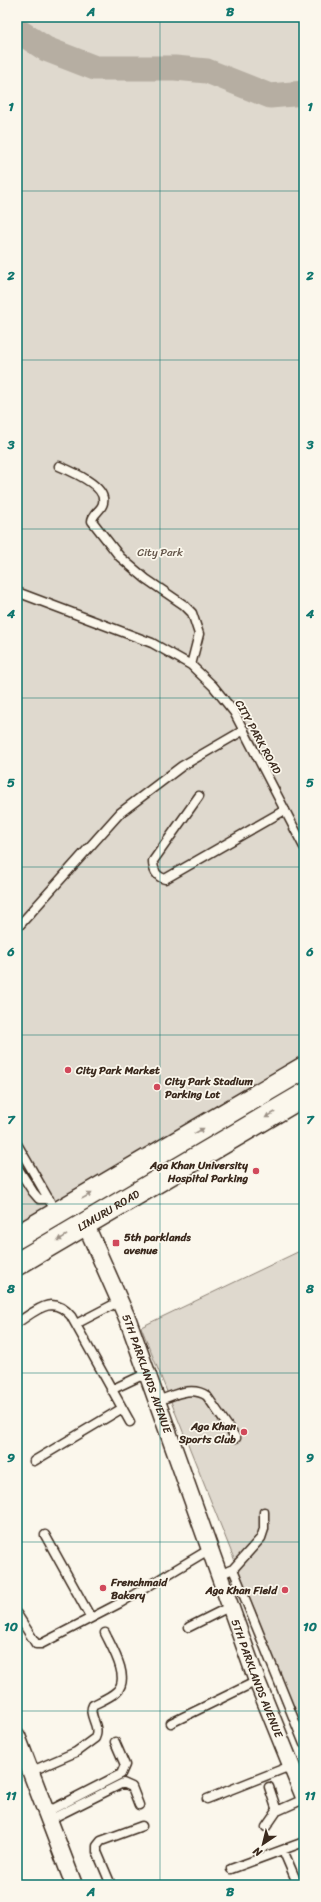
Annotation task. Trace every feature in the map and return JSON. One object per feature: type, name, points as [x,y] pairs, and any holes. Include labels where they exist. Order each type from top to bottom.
[{"type":"main road","name":"LIMURU ROAD","points":[[17,1236],[52,1206],[117,1178],[304,1068]]},
{"type":"main road","name":"LIMURU ROAD","points":[[17,1264],[304,1096]]},
{"type":"street","name":"5TH PARKLANDS AVENUE","points":[[85,1223],[120,1301],[210,1549],[226,1572],[231,1606],[257,1681],[293,1765],[304,1798]]},
{"type":"street","points":[[17,1736],[32,1771],[74,1885]]},
{"type":"lane","points":[[59,466],[86,479],[100,494],[103,504],[92,518],[92,521],[116,553],[146,579],[184,604],[192,614],[199,634],[191,665]]},
{"type":"lane","name":"CITY PARK ROAD","points":[[17,592],[152,643],[191,665],[213,686],[234,712],[304,847]]},
{"type":"lane","points":[[17,928],[120,813],[182,766],[244,730]]},
{"type":"lane","points":[[199,796],[153,861],[153,867],[158,876],[162,879],[165,879],[285,810]]},
{"type":"lane","points":[[17,1144],[52,1206]]},
{"type":"lane","points":[[17,1167],[39,1199],[52,1206]]},
{"type":"lane","points":[[76,1324],[120,1301]]},
{"type":"lane","points":[[17,1323],[53,1304],[60,1305],[66,1309],[76,1324],[121,1409],[130,1422]]},
{"type":"lane","points":[[111,1390],[147,1373]]},
{"type":"lane","points":[[157,1402],[193,1390],[200,1392],[207,1396],[236,1438]]},
{"type":"lane","points":[[34,1461],[121,1409]]},
{"type":"lane","points":[[264,1512],[264,1529],[261,1538],[226,1572],[304,1744]]},
{"type":"lane","points":[[45,1534],[91,1618]]},
{"type":"lane","points":[[17,1614],[32,1639],[39,1644],[91,1618],[210,1549]]},
{"type":"lane","points":[[189,1627],[231,1606]]},
{"type":"lane","points":[[32,1771],[76,1752],[95,1738],[98,1728],[91,1712],[91,1708],[93,1705],[118,1690],[122,1683],[122,1673],[118,1661],[105,1633]]},
{"type":"lane","points":[[171,1723],[257,1681]]},
{"type":"lane","points":[[48,1816],[121,1774],[125,1765],[115,1742]]},
{"type":"lane","points":[[207,1799],[293,1765]]},
{"type":"lane","points":[[48,1816],[123,1783],[132,1787],[139,1805]]},
{"type":"lane","points":[[269,1787],[277,1811]]},
{"type":"lane","points":[[266,1826],[277,1811],[304,1798]]},
{"type":"lane","points":[[111,1885],[97,1852],[97,1846],[101,1841],[142,1826]]},
{"type":"lane","points":[[231,1869],[304,1842]]},
{"type":"lane","points":[[283,1850],[298,1885]]},
{"type":"green space","name":"City Park","points":[[17,17],[304,17],[304,1087],[17,1259]]},
{"type":"green space","name":"Aga Khan Sports Club","points":[[304,1249],[304,1733],[141,1327]]},
{"type":"waterway","points":[[17,30],[46,49],[95,68],[175,68],[207,71],[270,96],[304,93]]},
{"type":"place","name":"City Park Market","points":[[68,1070]]},
{"type":"place","name":"City Park Stadium Parking Lot","points":[[157,1087]]},
{"type":"place","name":"Aga Khan University Hospital Parking","points":[[256,1171]]},
{"type":"place","name":"5th parklands avenue","points":[[116,1243]]},
{"type":"place","name":"Aga Khan Sports Club","points":[[244,1432]]},
{"type":"place","name":"Frenchmaid Bakery","points":[[103,1588]]},
{"type":"place","name":"Aga Khan Field","points":[[285,1590]]}]
